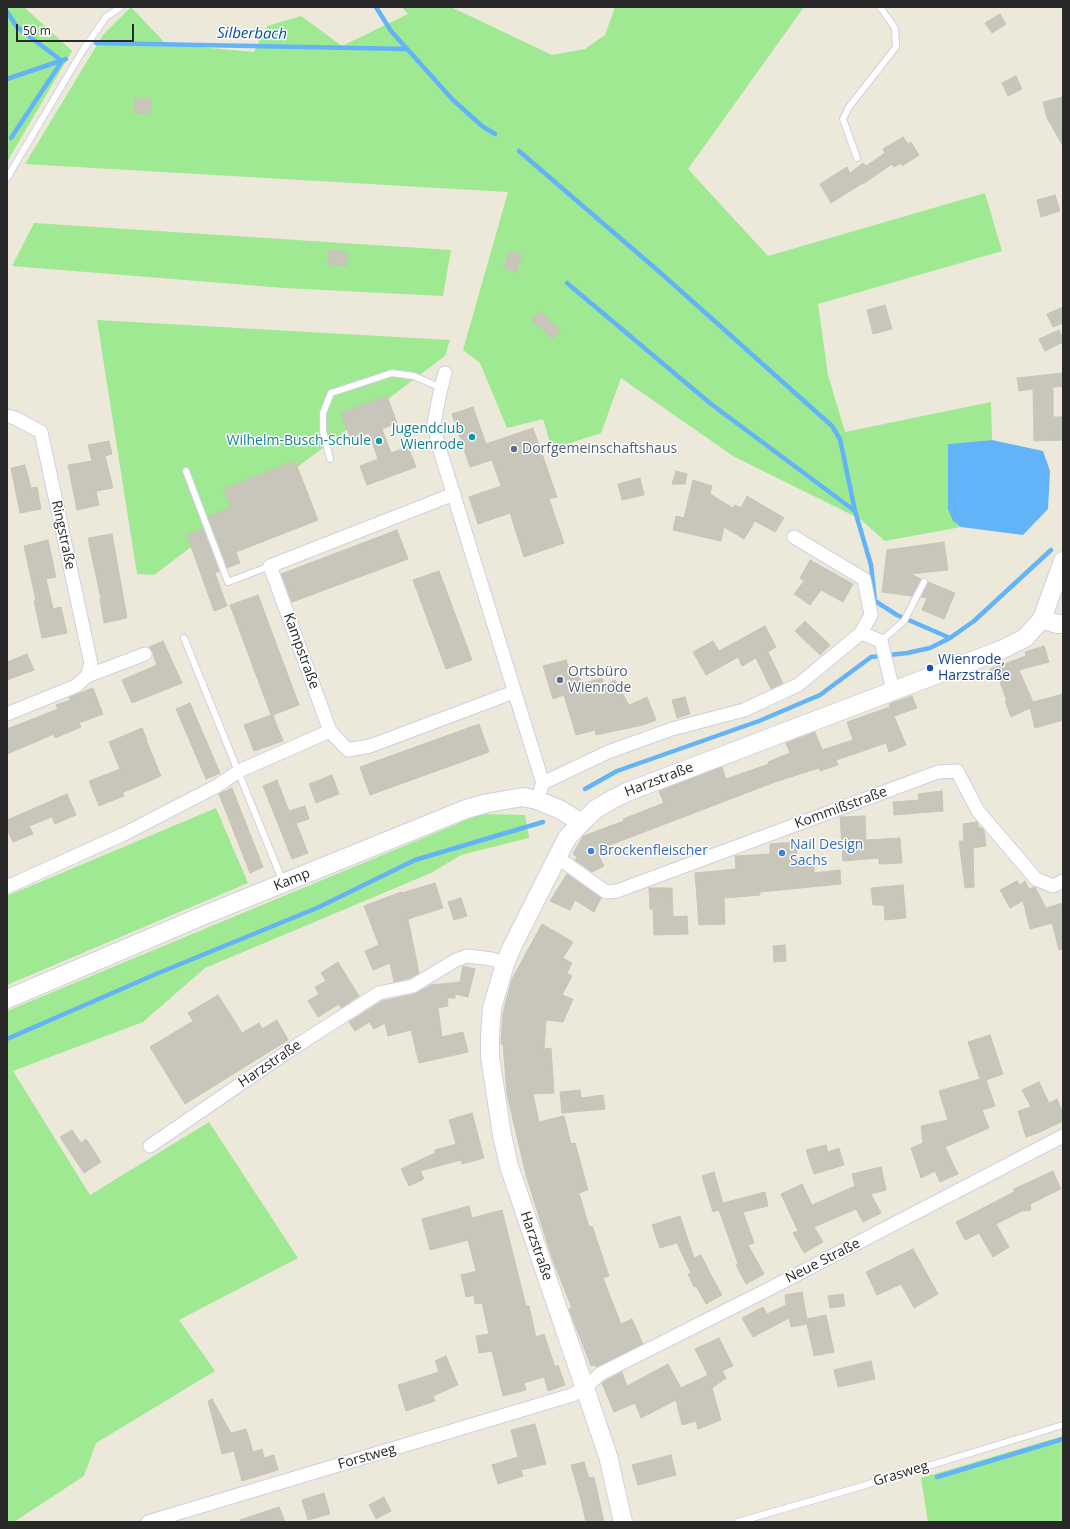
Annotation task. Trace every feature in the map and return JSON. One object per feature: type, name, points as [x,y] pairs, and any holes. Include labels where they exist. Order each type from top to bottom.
[{"type":"main road","points":[[1063,561],[1042,619],[1057,624],[1063,624]]},
{"type":"main road","name":"Harzstraße","points":[[623,1522],[608,1456],[509,1166],[502,1135],[490,1057],[490,1037],[492,1008],[505,964],[567,838],[580,823],[596,809],[613,798],[1001,650],[1025,638],[1042,619]]},
{"type":"main road","name":"Kamp","points":[[7,999],[466,809],[508,798],[523,797],[540,791],[561,810],[580,823]]},
{"type":"street","points":[[445,373],[434,423],[438,444],[514,692],[540,791],[608,752],[672,729],[744,710],[798,685],[861,633],[871,615],[864,579],[794,537]]},
{"type":"street","name":"Ringstraße","points":[[7,416],[15,418],[41,432],[91,664],[87,676]]},
{"type":"street","points":[[270,566],[454,494]]},
{"type":"street","name":"Kampstraße","points":[[270,566],[330,731],[348,750],[370,746],[514,692]]},
{"type":"street","points":[[861,633],[882,644],[893,690]]},
{"type":"street","points":[[7,714],[76,686],[87,676],[146,654]]},
{"type":"street","points":[[7,887],[124,834],[217,786],[239,771],[330,731]]},
{"type":"street","name":"Kommißstraße","points":[[557,857],[606,892],[617,891],[938,772],[957,770],[978,811],[1036,879],[1053,886],[1063,881]]},
{"type":"street","name":"Harzstraße","points":[[150,1146],[293,1048],[379,993],[413,986],[456,960],[467,956],[492,959],[505,964]]},
{"type":"street","name":"Neue Straße","points":[[585,1388],[600,1374],[769,1289],[1063,1136]]},
{"type":"street","name":"Forstweg","points":[[148,1522],[572,1395],[585,1388]]},
{"type":"lane","points":[[7,178],[83,50],[106,18],[121,7]]},
{"type":"lane","points":[[857,158],[843,118],[849,107],[896,47],[895,28],[880,7]]},
{"type":"lane","points":[[330,459],[323,432],[323,413],[331,392],[392,373],[414,376],[441,388]]},
{"type":"lane","points":[[186,471],[228,582],[270,566]]},
{"type":"lane","points":[[882,644],[904,621],[924,582]]},
{"type":"lane","points":[[184,638],[239,771],[283,884]]},
{"type":"lane","name":"Grasweg","points":[[738,1522],[850,1490],[1063,1425]]},
{"type":"green space","points":[[7,7],[24,7],[72,51],[7,162]]},
{"type":"green space","points":[[131,7],[166,44],[254,52],[267,26],[301,16],[342,46],[408,14],[402,7],[451,7],[552,55],[585,49],[605,35],[615,7],[804,7],[688,169],[768,256],[985,193],[1002,251],[818,304],[828,375],[845,432],[991,402],[992,440],[948,444],[953,521],[961,527],[885,541],[860,519],[733,456],[621,378],[601,433],[552,449],[543,419],[507,428],[480,363],[463,350],[508,192],[25,164],[103,35]]},
{"type":"green space","points":[[34,223],[451,250],[443,296],[284,288],[12,266]]},
{"type":"green space","points":[[97,320],[450,340],[445,356],[154,575],[137,574]]},
{"type":"green space","points":[[216,808],[248,883],[7,985],[7,896]]},
{"type":"green space","points":[[481,814],[525,815],[529,838],[461,855],[431,873],[205,968],[143,1022],[13,1071],[90,1195],[209,1122],[298,1258],[179,1320],[215,1371],[96,1443],[84,1476],[14,1522],[7,1522],[7,1011]]},
{"type":"green space","points":[[1063,1436],[1063,1522],[928,1522],[921,1478]]},
{"type":"water","points":[[992,440],[1043,451],[1050,471],[1048,509],[1023,535],[961,527],[953,521],[948,509],[948,444]]},
{"type":"building","points":[[1000,14],[1006,24],[992,33],[985,23]]},
{"type":"building","points":[[1016,76],[1022,89],[1008,96],[1002,83]]},
{"type":"building","points":[[1063,97],[1063,146],[1047,118],[1043,102]]},
{"type":"building","points":[[135,98],[151,98],[150,114],[134,113]]},
{"type":"building","points":[[903,137],[908,144],[911,142],[919,155],[902,166],[901,163],[894,167],[892,164],[863,184],[831,203],[820,184],[847,167],[850,173],[863,163],[866,166],[885,153],[883,149]]},
{"type":"building","points":[[1055,195],[1060,211],[1041,217],[1037,200]]},
{"type":"building","points":[[329,250],[348,252],[347,266],[328,264]]},
{"type":"building","points":[[509,251],[522,255],[516,273],[504,268]]},
{"type":"building","points":[[885,305],[892,329],[873,334],[867,310]]},
{"type":"building","points":[[1063,307],[1063,323],[1053,327],[1047,314]]},
{"type":"building","points":[[540,311],[561,331],[553,339],[532,320]]},
{"type":"building","points":[[1059,330],[1063,342],[1045,351],[1039,339]]},
{"type":"building","points":[[1063,373],[1063,386],[1053,387],[1053,417],[1063,417],[1063,440],[1034,441],[1033,389],[1019,391],[1017,378]]},
{"type":"building","name":"Wilhelm-Busch-Schule","points":[[387,396],[397,423],[382,429],[391,453],[408,447],[416,467],[367,485],[360,466],[378,459],[369,433],[351,440],[341,413]]},
{"type":"building","points":[[473,407],[486,444],[533,428],[557,497],[549,499],[564,543],[524,557],[510,513],[478,524],[469,497],[501,486],[492,460],[470,467],[452,414]]},
{"type":"building","points":[[109,441],[112,454],[105,456],[113,488],[96,491],[99,505],[77,510],[68,465],[92,461],[88,445]]},
{"type":"building","points":[[295,461],[318,520],[236,552],[240,563],[227,568],[208,516],[231,507],[224,489]]},
{"type":"building","points":[[25,465],[31,488],[37,487],[41,509],[20,513],[11,468]]},
{"type":"building","points":[[676,471],[687,474],[685,484],[672,484]]},
{"type":"building","points":[[640,478],[644,495],[622,500],[618,484]]},
{"type":"building","points":[[693,480],[712,486],[710,494],[733,508],[735,505],[741,508],[747,496],[784,518],[775,532],[755,521],[744,539],[724,527],[721,541],[673,530],[676,516],[684,518]]},
{"type":"building","points":[[203,529],[219,571],[215,573],[227,606],[214,611],[187,535]]},
{"type":"building","points":[[397,530],[408,559],[292,602],[281,574]]},
{"type":"building","points":[[112,534],[127,618],[104,623],[101,599],[88,538]]},
{"type":"building","points":[[48,540],[56,577],[46,579],[53,609],[61,607],[67,633],[42,638],[34,601],[36,601],[24,546]]},
{"type":"building","points":[[944,542],[948,570],[911,574],[921,579],[912,596],[882,592],[887,550]]},
{"type":"building","points":[[810,560],[853,584],[843,602],[821,590],[810,605],[794,594],[804,581],[800,578]]},
{"type":"building","points":[[439,571],[472,660],[446,669],[413,580]]},
{"type":"building","points":[[928,582],[955,593],[944,619],[922,610],[927,598],[921,597]]},
{"type":"building","points":[[258,595],[299,705],[273,715],[283,741],[254,751],[244,725],[271,715],[230,605]]},
{"type":"building","points":[[805,621],[830,645],[820,655],[795,631]]},
{"type":"building","points":[[765,626],[776,647],[768,652],[783,683],[771,689],[756,658],[742,666],[738,657],[706,675],[693,652],[713,641],[719,651]]},
{"type":"building","points":[[163,641],[182,683],[132,703],[122,680],[157,665],[149,647]]},
{"type":"building","points":[[1044,646],[1049,662],[1019,670],[1033,702],[1063,694],[1063,720],[1035,728],[1030,708],[1011,717],[998,677],[993,678],[990,669],[1026,656],[1025,652]]},
{"type":"building","points":[[27,654],[34,670],[7,680],[7,662]]},
{"type":"building","points":[[566,660],[572,678],[580,676],[582,684],[602,678],[604,685],[615,680],[629,705],[647,697],[656,720],[643,725],[596,735],[595,730],[576,735],[564,695],[553,699],[543,666]]},
{"type":"building","points":[[93,688],[103,714],[79,723],[81,727],[55,738],[54,734],[7,754],[7,729],[58,709],[56,705],[70,700],[69,697]]},
{"type":"building","points":[[912,696],[917,708],[894,716],[906,745],[889,752],[886,743],[836,760],[838,765],[820,771],[819,768],[775,782],[610,845],[612,848],[599,856],[604,866],[592,872],[575,860],[577,857],[573,854],[583,836],[624,821],[623,819],[664,803],[659,791],[722,767],[726,779],[769,764],[768,762],[790,753],[786,743],[815,732],[822,750],[853,740],[847,722],[890,707],[889,704]]},
{"type":"building","points":[[685,697],[690,714],[677,718],[672,700]]},
{"type":"building","points":[[190,703],[220,773],[206,779],[176,709]]},
{"type":"building","points":[[479,724],[489,752],[370,795],[360,767]]},
{"type":"building","points":[[142,728],[161,776],[122,793],[124,796],[99,806],[89,781],[120,769],[109,742]]},
{"type":"building","points":[[332,775],[339,794],[316,803],[309,784]]},
{"type":"building","points":[[277,780],[289,811],[305,806],[309,819],[296,823],[308,853],[292,859],[263,786]]},
{"type":"building","points":[[232,788],[263,867],[250,873],[219,794]]},
{"type":"building","points":[[942,791],[943,811],[894,815],[893,802],[919,800],[918,794]]},
{"type":"building","points":[[67,794],[76,815],[55,824],[52,817],[29,826],[33,834],[13,842],[7,829],[7,820]]},
{"type":"building","points":[[865,816],[866,840],[900,838],[902,863],[879,864],[879,858],[843,861],[840,817]]},
{"type":"building","points":[[977,822],[979,828],[982,828],[984,831],[986,846],[973,848],[974,887],[965,888],[959,841],[964,841],[963,824]]},
{"type":"building","points":[[796,842],[798,866],[814,864],[814,873],[840,870],[841,884],[760,892],[760,895],[724,898],[725,924],[699,925],[695,873],[736,869],[735,856],[770,854],[770,844]]},
{"type":"building","points":[[567,874],[601,898],[594,912],[575,900],[570,910],[550,901]]},
{"type":"building","points":[[1017,881],[1020,885],[1025,881],[1029,889],[1035,887],[1046,908],[1063,903],[1063,949],[1059,950],[1052,923],[1030,929],[1023,901],[1010,908],[1000,890]]},
{"type":"building","points":[[435,883],[443,908],[408,919],[419,973],[410,978],[394,982],[390,963],[373,970],[365,951],[379,945],[364,906],[401,892],[402,893]]},
{"type":"building","points":[[903,885],[906,918],[885,920],[884,905],[873,905],[871,888]]},
{"type":"building","points":[[649,888],[672,888],[673,917],[687,916],[688,934],[654,935],[653,909],[650,909]]},
{"type":"building","points":[[461,898],[467,916],[454,920],[448,902]]},
{"type":"building","points":[[542,924],[573,942],[563,958],[572,963],[567,973],[572,976],[562,995],[573,999],[563,1022],[546,1020],[544,1049],[551,1048],[554,1093],[533,1094],[539,1122],[564,1116],[571,1144],[575,1143],[588,1190],[579,1193],[589,1227],[592,1226],[609,1276],[603,1278],[621,1324],[632,1319],[643,1344],[596,1367],[595,1365],[591,1366],[569,1309],[572,1308],[552,1258],[526,1175],[507,1094],[503,1044],[501,1044],[503,1013],[512,979]]},
{"type":"building","points":[[785,945],[786,961],[774,962],[773,946]]},
{"type":"building","points":[[338,962],[359,996],[341,1008],[339,1004],[318,1017],[308,1001],[319,994],[315,987],[326,981],[321,973]]},
{"type":"building","points":[[463,966],[475,969],[468,997],[455,994],[455,998],[447,998],[448,1006],[438,1008],[442,1037],[463,1032],[468,1052],[419,1063],[411,1030],[388,1036],[385,1023],[374,1029],[369,1022],[355,1031],[349,1022],[382,1001],[415,994],[431,985],[460,982]]},
{"type":"building","points":[[218,995],[242,1033],[259,1023],[262,1029],[277,1020],[288,1040],[185,1104],[150,1047],[193,1021],[188,1013]]},
{"type":"building","points":[[990,1035],[1003,1074],[986,1080],[995,1106],[982,1110],[989,1128],[945,1147],[958,1174],[940,1182],[935,1171],[921,1178],[911,1148],[923,1143],[921,1126],[948,1120],[939,1091],[980,1079],[968,1042]]},
{"type":"building","points":[[1039,1082],[1049,1103],[1057,1099],[1063,1113],[1063,1121],[1026,1137],[1018,1111],[1031,1107],[1022,1090]]},
{"type":"building","points":[[580,1090],[581,1098],[603,1095],[605,1109],[562,1113],[560,1092]]},
{"type":"building","points":[[472,1113],[484,1158],[462,1164],[461,1160],[420,1171],[424,1179],[409,1186],[401,1169],[435,1153],[435,1150],[456,1144],[449,1120]]},
{"type":"building","points":[[72,1130],[81,1143],[86,1139],[101,1162],[84,1173],[60,1137]]},
{"type":"building","points":[[826,1145],[828,1152],[839,1148],[844,1165],[814,1174],[806,1150]]},
{"type":"building","points":[[881,1167],[886,1190],[871,1194],[881,1213],[863,1222],[856,1209],[814,1227],[823,1242],[804,1253],[793,1233],[798,1231],[781,1194],[802,1184],[812,1205],[855,1186],[852,1174]]},
{"type":"building","points":[[1053,1171],[1061,1189],[1030,1204],[1031,1210],[1022,1211],[996,1224],[1009,1247],[993,1257],[979,1233],[965,1240],[956,1222],[1014,1192],[1014,1189]]},
{"type":"building","points":[[714,1172],[723,1203],[765,1192],[768,1206],[743,1212],[754,1243],[748,1245],[764,1274],[746,1284],[736,1265],[738,1264],[719,1210],[713,1212],[702,1176]]},
{"type":"building","points":[[469,1206],[472,1218],[502,1210],[526,1306],[529,1306],[536,1337],[544,1334],[555,1367],[558,1365],[565,1385],[548,1391],[544,1377],[524,1383],[526,1390],[503,1396],[492,1351],[479,1353],[476,1336],[489,1334],[482,1303],[475,1304],[474,1295],[466,1297],[461,1275],[476,1271],[468,1240],[430,1250],[422,1219]]},
{"type":"building","points":[[680,1216],[694,1258],[701,1255],[722,1295],[706,1304],[696,1286],[694,1287],[688,1274],[691,1273],[677,1243],[660,1248],[652,1225]]},
{"type":"building","points":[[913,1249],[938,1294],[914,1308],[901,1284],[877,1295],[866,1272]]},
{"type":"building","points":[[802,1292],[807,1319],[826,1315],[834,1352],[814,1356],[807,1324],[791,1327],[789,1318],[753,1337],[742,1318],[763,1307],[767,1314],[786,1305],[785,1295]]},
{"type":"building","points":[[843,1294],[845,1306],[830,1308],[828,1296]]},
{"type":"building","points":[[719,1338],[733,1366],[722,1371],[726,1378],[712,1388],[721,1420],[698,1429],[696,1421],[682,1425],[676,1400],[641,1418],[635,1403],[614,1412],[602,1383],[622,1372],[627,1386],[668,1364],[681,1388],[708,1375],[695,1349]]},
{"type":"building","points":[[446,1356],[458,1385],[433,1396],[435,1401],[406,1411],[398,1385],[439,1372],[435,1361]]},
{"type":"building","points":[[871,1361],[875,1379],[838,1387],[834,1370]]},
{"type":"building","points":[[212,1399],[231,1433],[246,1429],[253,1452],[262,1449],[264,1458],[274,1455],[278,1470],[242,1481],[234,1451],[222,1454],[208,1401]]},
{"type":"building","points":[[535,1424],[546,1464],[521,1470],[523,1476],[498,1484],[492,1465],[518,1457],[511,1430]]},
{"type":"building","points":[[671,1455],[676,1475],[638,1485],[632,1465]]},
{"type":"building","points":[[584,1462],[589,1478],[594,1477],[604,1522],[586,1522],[571,1465]]},
{"type":"building","points":[[324,1493],[330,1514],[308,1520],[302,1500]]},
{"type":"building","points":[[384,1497],[391,1511],[376,1519],[369,1505]]},
{"type":"building","points":[[279,1507],[285,1522],[241,1522],[240,1520]]},
{"type":"waterway","points":[[376,7],[391,31],[453,100],[482,126],[495,134]]},
{"type":"waterway","points":[[7,12],[17,27],[62,61],[11,138]]},
{"type":"waterway","name":"Silberbach","points":[[96,43],[407,49]]},
{"type":"waterway","name":"Silberbach","points":[[7,79],[66,59]]},
{"type":"waterway","points":[[519,151],[663,275],[832,426],[840,439],[855,511],[871,565],[875,601],[897,615],[950,638]]},
{"type":"waterway","points":[[567,283],[711,404],[855,511]]},
{"type":"waterway","points":[[585,789],[617,771],[759,721],[820,695],[871,657],[907,653],[930,648],[950,638],[974,621],[1051,550]]},
{"type":"waterway","points":[[7,1039],[156,974],[317,908],[415,860],[543,822]]},
{"type":"waterway","points":[[937,1477],[1063,1439]]},
{"type":"place","name":"Jugendclub Wienrode","points":[[472,437]]},
{"type":"place","name":"Wilhelm-Busch-Schule","points":[[379,441]]},
{"type":"place","name":"Dorfgemeinschaftshaus","points":[[514,449]]},
{"type":"place","name":"Wienrode, Harzstraße","points":[[930,668]]},
{"type":"place","name":"Ortsbüro Wienrode","points":[[560,680]]},
{"type":"place","name":"Brockenfleischer","points":[[591,851]]},
{"type":"place","name":"Nail Design Sachs","points":[[782,853]]}]
